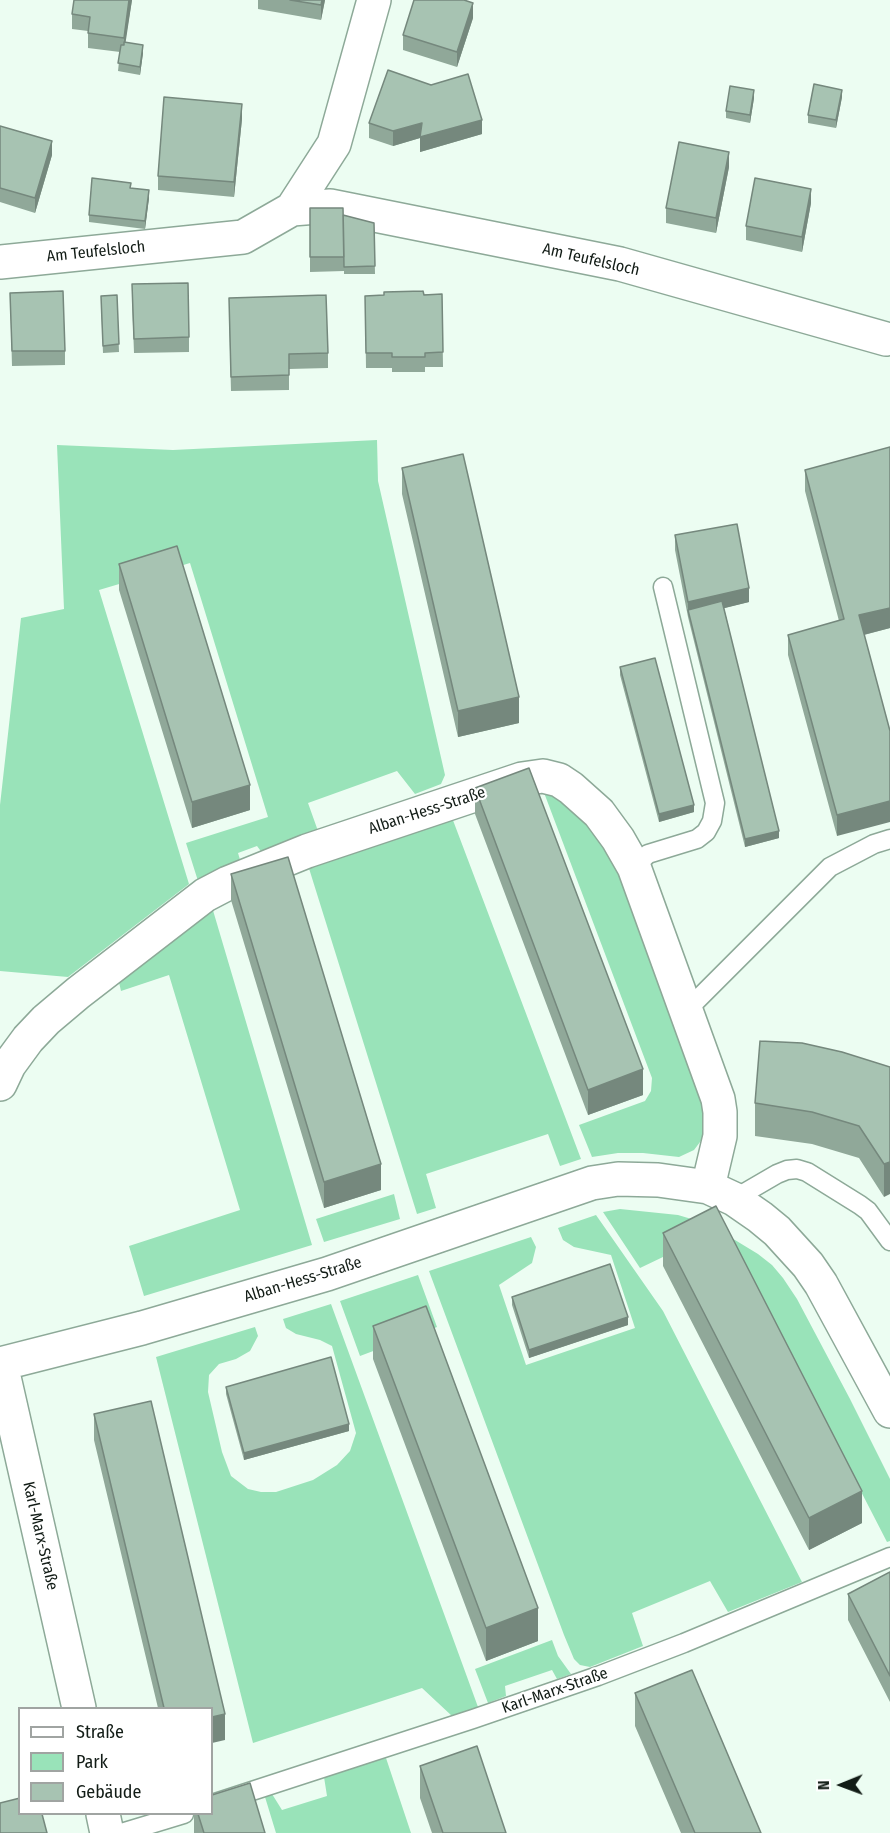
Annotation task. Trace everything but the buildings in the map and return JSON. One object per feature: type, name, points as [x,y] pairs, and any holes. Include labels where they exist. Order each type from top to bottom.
[{"type":"street","name":"Am Teufelsloch","points":[[0,262],[243,237],[292,208],[334,144],[374,0]]},
{"type":"street","name":"Am Teufelsloch","points":[[292,208],[330,206],[620,264],[886,339]]},
{"type":"street","name":"Alban-Hess-Straße","points":[[0,1084],[9,1065],[28,1039],[46,1020],[197,900],[221,886],[307,851],[522,779],[543,776],[559,780],[599,813],[618,839],[634,867],[718,1099],[721,1193]]},
{"type":"street","name":"Alban-Hess-Straße","points":[[1,1364],[142,1328],[327,1274],[592,1183],[618,1179],[658,1180],[721,1193],[760,1217],[777,1231],[808,1265],[821,1284],[890,1411]]},
{"type":"street","name":"Karl-Marx-Straße","points":[[1,1364],[79,1707]]},
{"type":"street","points":[[102,1815],[107,1833]]},
{"type":"lane","points":[[634,867],[648,854],[697,839],[706,832],[712,821],[715,803],[663,587]]},
{"type":"lane","points":[[686,1011],[830,867],[874,844],[890,839]]},
{"type":"lane","points":[[721,1193],[787,1170],[797,1169],[807,1172],[860,1204],[868,1211],[890,1242]]},
{"type":"lane","name":"Karl-Marx-Straße","points":[[213,1804],[463,1723],[598,1676],[890,1557]]},
{"type":"lane","points":[[121,1833],[181,1815]]},
{"type":"green space","points":[[377,440],[378,481],[445,775],[441,784],[415,794],[397,771],[308,803],[318,831],[263,854],[257,846],[238,853],[241,863],[198,881],[186,843],[268,817],[190,563],[99,590],[189,884],[68,977],[0,971],[0,805],[21,618],[64,609],[57,445],[173,450]]},
{"type":"green space","points":[[543,790],[568,802],[609,844],[708,1109],[703,1138],[694,1150],[679,1157],[618,1153],[592,1157],[579,1125],[645,1101],[651,1091],[652,1078]]},
{"type":"green space","points":[[451,815],[581,1159],[560,1166],[548,1134],[426,1174],[436,1208],[417,1214],[307,862]]},
{"type":"green space","points":[[212,907],[312,1245],[144,1296],[129,1246],[240,1210],[169,975],[121,991],[118,978]]},
{"type":"green space","points":[[394,1194],[400,1219],[324,1242],[316,1219]]},
{"type":"green space","points":[[620,1209],[678,1215],[715,1226],[711,1234],[640,1268],[603,1212]]},
{"type":"green space","points":[[596,1215],[663,1311],[802,1582],[728,1612],[710,1581],[632,1613],[643,1646],[590,1667],[580,1665],[574,1659],[564,1635],[429,1271],[531,1237],[536,1247],[532,1263],[499,1285],[526,1365],[635,1328],[611,1255],[574,1247],[563,1240],[558,1228]]},
{"type":"green space","points":[[730,1237],[758,1254],[783,1278],[797,1299],[850,1399],[890,1479],[890,1541],[887,1542]]},
{"type":"green space","points":[[418,1275],[437,1327],[360,1356],[340,1301]]},
{"type":"green space","points":[[331,1304],[478,1707],[452,1716],[422,1688],[253,1743],[156,1357],[255,1327],[258,1336],[250,1351],[236,1359],[219,1364],[209,1375],[208,1392],[222,1452],[231,1476],[248,1489],[276,1492],[313,1480],[337,1465],[350,1451],[356,1433],[332,1346],[320,1340],[296,1334],[286,1328],[283,1319]]},
{"type":"green space","points":[[552,1640],[558,1656],[571,1674],[557,1679],[552,1670],[505,1686],[506,1696],[488,1703],[475,1669]]},
{"type":"green space","points":[[386,1758],[411,1833],[276,1833],[265,1797],[272,1794],[282,1810],[327,1796],[324,1777]]}]
